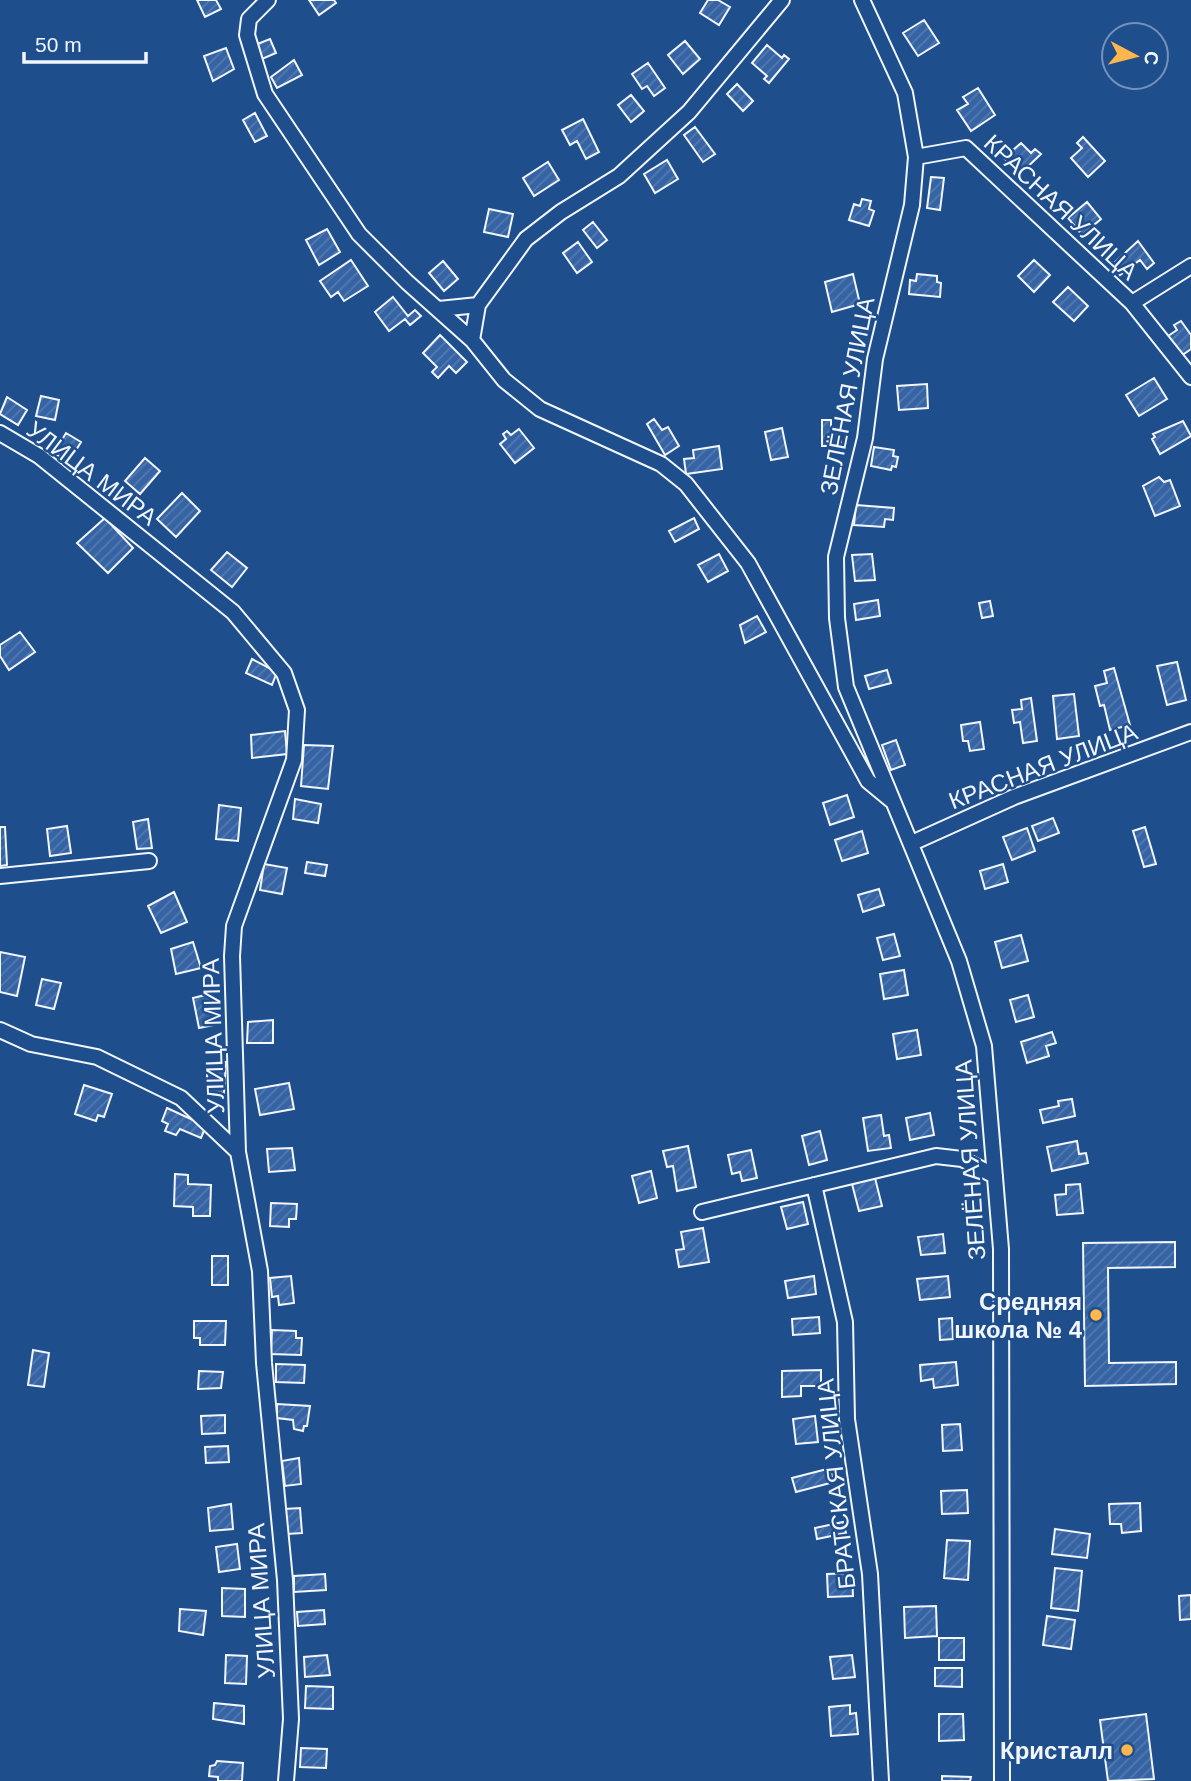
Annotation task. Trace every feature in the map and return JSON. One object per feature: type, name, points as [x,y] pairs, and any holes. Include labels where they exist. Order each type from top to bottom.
[{"type":"street","points":[[268,0],[249,19],[247,34],[265,94],[359,234],[407,282],[472,340]]},
{"type":"street","points":[[472,340],[478,304],[526,239],[561,212],[619,176],[689,112],[782,0]]},
{"type":"street","name":"ЗЕЛЁНАЯ УЛИЦА","points":[[862,0],[905,93],[916,157],[912,205],[875,359],[865,438],[836,557],[837,618],[846,687],[959,961],[984,1046],[1001,1262],[1002,1781]]},
{"type":"street","name":"КРАСНАЯ УЛИЦА","points":[[916,157],[966,148],[1132,303],[1191,377]]},
{"type":"street","name":"КРАСНАЯ УЛИЦА","points":[[1132,303],[1191,266]]},
{"type":"street","points":[[439,309],[478,304]]},
{"type":"street","name":"ЗЕЛЁНАЯ УЛИЦА","points":[[472,340],[504,380],[540,409],[661,464],[686,484],[748,563],[869,781],[895,803]]},
{"type":"street","name":"УЛИЦА МИРА","points":[[0,433],[39,456],[233,612],[284,673],[297,709],[294,760],[234,926],[238,1152],[260,1271],[264,1363],[285,1580],[291,1719],[286,1781]]},
{"type":"street","name":"КРАСНАЯ УЛИЦА","points":[[912,843],[1014,797],[1191,732]]},
{"type":"street","points":[[0,876],[149,861]]},
{"type":"street","points":[[0,1030],[31,1044],[97,1057],[181,1098],[238,1152]]},
{"type":"street","points":[[702,1212],[936,1156],[962,1159],[995,1176]]},
{"type":"street","name":"БРАТСКАЯ УЛИЦА","points":[[814,1185],[845,1321],[847,1419],[870,1574],[881,1781]]},
{"type":"building","points":[[197,0],[216,0],[221,9],[205,17]]},
{"type":"building","points":[[309,0],[334,0],[336,3],[319,15]]},
{"type":"building","points":[[708,0],[718,0],[730,7],[719,25],[700,13]]},
{"type":"building","points":[[924,20],[939,43],[918,56],[903,33]]},
{"type":"building","points":[[270,39],[276,53],[262,59],[255,45]]},
{"type":"building","points":[[685,41],[700,59],[683,74],[668,55]]},
{"type":"building","points":[[767,45],[782,58],[784,55],[789,59],[769,83],[764,79],[767,76],[752,63]]},
{"type":"building","points":[[226,48],[234,69],[213,81],[204,56]]},
{"type":"building","points":[[294,60],[302,75],[277,88],[271,77]]},
{"type":"building","points":[[648,63],[665,88],[654,96],[647,86],[642,89],[632,74]]},
{"type":"building","points":[[737,84],[753,101],[743,111],[727,94]]},
{"type":"building","points":[[978,88],[995,115],[971,131],[957,110],[968,104],[963,97]]},
{"type":"building","points":[[631,95],[644,111],[631,122],[618,105]]},
{"type":"building","points":[[255,113],[267,136],[255,142],[243,120]]},
{"type":"building","points":[[583,119],[599,152],[586,159],[577,141],[570,145],[562,130]]},
{"type":"building","points":[[695,127],[715,154],[703,162],[684,135]]},
{"type":"building","points":[[1083,137],[1105,161],[1088,177],[1071,158],[1082,148],[1077,143]]},
{"type":"building","points":[[1021,143],[1031,153],[1035,149],[1041,154],[1020,174],[1004,158]]},
{"type":"building","points":[[667,160],[678,179],[655,193],[644,174]]},
{"type":"building","points":[[548,162],[559,180],[534,196],[523,178]]},
{"type":"building","points":[[931,177],[944,178],[940,210],[927,208]]},
{"type":"building","points":[[862,199],[871,201],[869,209],[874,211],[869,226],[849,220],[854,204],[860,206]]},
{"type":"building","points":[[1087,202],[1101,219],[1082,235],[1068,218]]},
{"type":"building","points":[[489,209],[513,214],[508,237],[484,232]]},
{"type":"building","points":[[593,222],[607,240],[597,248],[583,230]]},
{"type":"building","points":[[327,229],[340,252],[319,265],[306,240]]},
{"type":"building","points":[[1138,241],[1154,263],[1147,269],[1140,260],[1120,275],[1112,265]]},
{"type":"building","points":[[578,242],[592,262],[577,273],[563,253]]},
{"type":"building","points":[[351,260],[368,286],[344,301],[338,292],[331,297],[320,281]]},
{"type":"building","points":[[1034,260],[1050,275],[1034,292],[1018,276]]},
{"type":"building","points":[[443,261],[458,279],[444,291],[429,273]]},
{"type":"building","points":[[853,274],[860,304],[832,312],[825,282]]},
{"type":"building","points":[[917,274],[937,276],[937,282],[941,283],[940,297],[909,294],[910,280],[916,281]]},
{"type":"building","points":[[1068,287],[1088,306],[1074,321],[1053,302]]},
{"type":"building","points":[[393,297],[408,316],[415,310],[421,316],[410,325],[405,319],[389,331],[375,312]]},
{"type":"building","points":[[1181,321],[1191,335],[1191,349],[1178,358],[1165,338],[1177,330],[1174,325]]},
{"type":"building","points":[[440,335],[467,362],[456,373],[449,366],[438,378],[432,372],[437,367],[423,353]]},
{"type":"building","points":[[1154,378],[1167,399],[1139,416],[1126,395]]},
{"type":"building","points":[[927,384],[928,408],[899,410],[897,386]]},
{"type":"building","points":[[41,396],[59,400],[55,420],[36,416]]},
{"type":"building","points":[[7,397],[27,410],[18,425],[0,414]]},
{"type":"building","points":[[654,419],[662,430],[668,427],[679,446],[665,455],[647,424]]},
{"type":"building","points":[[822,420],[831,420],[831,427],[841,427],[841,446],[822,446]]},
{"type":"building","points":[[1183,421],[1191,436],[1160,454],[1152,439],[1155,437],[1153,434]]},
{"type":"building","points":[[782,428],[788,457],[771,460],[765,432]]},
{"type":"building","points":[[519,429],[534,448],[515,463],[500,444],[506,439],[503,434],[507,431],[511,435]]},
{"type":"building","points":[[66,433],[81,442],[69,462],[54,453]]},
{"type":"building","points":[[719,446],[722,469],[686,474],[684,459],[694,458],[693,450]]},
{"type":"building","points":[[874,447],[894,450],[893,456],[898,457],[896,467],[892,466],[891,470],[871,466]]},
{"type":"building","points":[[145,458],[160,471],[140,494],[125,481]]},
{"type":"building","points":[[1159,477],[1164,482],[1170,480],[1180,506],[1155,516],[1143,486]]},
{"type":"building","points":[[182,493],[200,511],[176,537],[157,519]]},
{"type":"building","points":[[856,505],[894,508],[893,520],[885,519],[884,527],[854,525]]},
{"type":"building","points":[[105,518],[133,548],[108,573],[77,543]]},
{"type":"building","points":[[694,518],[699,529],[675,542],[669,531]]},
{"type":"building","points":[[227,552],[247,568],[232,587],[211,570]]},
{"type":"building","points":[[719,554],[728,571],[708,582],[698,565]]},
{"type":"building","points":[[872,554],[875,580],[855,581],[852,555]]},
{"type":"building","points":[[878,600],[880,616],[856,620],[854,604]]},
{"type":"building","points":[[990,601],[993,616],[982,618],[979,603]]},
{"type":"building","points":[[757,616],[766,632],[745,643],[740,625]]},
{"type":"building","points":[[20,632],[35,652],[9,670],[0,656],[0,645]]},
{"type":"building","points":[[252,659],[277,672],[272,685],[246,673]]},
{"type":"building","points":[[1177,662],[1186,700],[1167,705],[1157,666]]},
{"type":"building","points":[[1114,668],[1130,725],[1110,730],[1104,705],[1100,706],[1095,686],[1107,683],[1104,671]]},
{"type":"building","points":[[887,670],[891,683],[869,689],[865,676]]},
{"type":"building","points":[[1074,694],[1079,736],[1057,739],[1053,696]]},
{"type":"building","points":[[1031,698],[1037,741],[1023,743],[1020,722],[1014,723],[1012,710],[1022,709],[1021,700]]},
{"type":"building","points":[[980,722],[984,749],[970,751],[968,741],[963,741],[961,725]]},
{"type":"building","points":[[285,731],[287,754],[252,758],[251,735]]},
{"type":"building","points":[[896,740],[905,765],[891,770],[882,745]]},
{"type":"building","points":[[304,745],[333,746],[328,789],[301,786]]},
{"type":"building","points":[[847,795],[854,817],[830,825],[823,803]]},
{"type":"building","points":[[295,799],[321,804],[318,823],[293,819]]},
{"type":"building","points":[[219,805],[241,808],[238,841],[216,839]]},
{"type":"building","points":[[1053,818],[1059,833],[1038,841],[1032,826]]},
{"type":"building","points":[[148,819],[152,848],[137,849],[133,822]]},
{"type":"building","points":[[67,826],[71,853],[50,856],[47,829]]},
{"type":"building","points":[[0,827],[5,827],[7,865],[0,866]]},
{"type":"building","points":[[1145,827],[1156,864],[1144,867],[1133,831]]},
{"type":"building","points":[[1027,828],[1035,851],[1012,860],[1003,837]]},
{"type":"building","points":[[862,831],[868,853],[842,861],[835,840]]},
{"type":"building","points":[[307,862],[327,865],[325,876],[305,873]]},
{"type":"building","points":[[264,864],[287,868],[282,894],[260,890]]},
{"type":"building","points":[[1003,864],[1008,882],[985,889],[980,871]]},
{"type":"building","points":[[879,889],[884,905],[863,912],[858,895]]},
{"type":"building","points":[[174,892],[187,922],[161,933],[148,906]]},
{"type":"building","points":[[894,934],[900,956],[883,960],[877,938]]},
{"type":"building","points":[[1021,935],[1028,961],[1002,968],[995,942]]},
{"type":"building","points":[[193,942],[201,968],[176,974],[171,949]]},
{"type":"building","points":[[0,952],[25,957],[17,996],[0,992]]},
{"type":"building","points":[[904,970],[908,995],[884,999],[880,974]]},
{"type":"building","points":[[42,979],[61,983],[54,1009],[36,1005]]},
{"type":"building","points":[[209,994],[214,1025],[199,1028],[193,998]]},
{"type":"building","points":[[1028,995],[1034,1017],[1016,1022],[1010,1000]]},
{"type":"building","points":[[273,1020],[273,1043],[247,1043],[248,1022]]},
{"type":"building","points":[[917,1030],[921,1055],[897,1059],[893,1034]]},
{"type":"building","points":[[1052,1032],[1056,1043],[1046,1046],[1049,1056],[1027,1063],[1021,1042]]},
{"type":"building","points":[[208,1061],[226,1062],[224,1093],[206,1092]]},
{"type":"building","points":[[289,1083],[294,1109],[260,1115],[255,1089]]},
{"type":"building","points":[[84,1085],[112,1094],[104,1117],[98,1115],[96,1121],[75,1114]]},
{"type":"building","points":[[1072,1099],[1075,1116],[1043,1123],[1040,1110],[1059,1106],[1058,1101]]},
{"type":"building","points":[[167,1108],[206,1126],[201,1138],[180,1129],[176,1135],[165,1131],[168,1124],[162,1121]]},
{"type":"building","points":[[930,1113],[934,1135],[910,1140],[906,1118]]},
{"type":"building","points":[[881,1115],[884,1136],[889,1135],[891,1148],[868,1151],[863,1118]]},
{"type":"building","points":[[820,1131],[827,1160],[809,1165],[802,1136]]},
{"type":"building","points":[[1077,1141],[1079,1154],[1086,1153],[1088,1163],[1052,1171],[1047,1147]]},
{"type":"building","points":[[688,1146],[696,1187],[677,1191],[673,1166],[667,1167],[663,1151]]},
{"type":"building","points":[[292,1148],[295,1170],[269,1172],[267,1149]]},
{"type":"building","points":[[751,1150],[757,1178],[742,1181],[740,1172],[732,1174],[728,1155]]},
{"type":"building","points":[[651,1171],[657,1198],[639,1203],[632,1176]]},
{"type":"building","points":[[175,1174],[188,1175],[188,1184],[211,1185],[210,1216],[193,1216],[193,1207],[174,1206]]},
{"type":"building","points":[[875,1178],[882,1206],[859,1211],[852,1184]]},
{"type":"building","points":[[1080,1184],[1083,1213],[1057,1215],[1055,1195],[1066,1194],[1066,1185]]},
{"type":"building","points":[[803,1202],[808,1224],[787,1229],[781,1207]]},
{"type":"building","points":[[271,1203],[297,1204],[296,1219],[289,1219],[289,1227],[270,1226]]},
{"type":"building","points":[[703,1228],[709,1262],[679,1267],[676,1250],[684,1249],[681,1232]]},
{"type":"building","points":[[943,1234],[945,1253],[921,1255],[918,1237]]},
{"type":"building","name":"Средняя школа № 4","points":[[1175,1242],[1175,1267],[1108,1268],[1109,1363],[1176,1362],[1176,1384],[1085,1386],[1083,1243]]},
{"type":"building","points":[[212,1256],[228,1256],[228,1285],[212,1285]]},
{"type":"building","points":[[291,1276],[294,1303],[279,1305],[278,1296],[272,1297],[270,1278]]},
{"type":"building","points":[[814,1276],[816,1294],[788,1298],[785,1281]]},
{"type":"building","points":[[948,1276],[950,1297],[920,1300],[917,1279]]},
{"type":"building","points":[[819,1317],[820,1333],[793,1335],[792,1319]]},
{"type":"building","points":[[952,1318],[953,1339],[940,1340],[939,1319]]},
{"type":"building","points":[[194,1321],[226,1321],[225,1345],[200,1345],[200,1338],[194,1338]]},
{"type":"building","points":[[272,1330],[296,1331],[296,1338],[302,1338],[301,1355],[271,1354]]},
{"type":"building","points":[[33,1350],[49,1353],[44,1387],[28,1385]]},
{"type":"building","points":[[956,1362],[958,1385],[934,1388],[933,1379],[921,1381],[920,1365]]},
{"type":"building","points":[[276,1364],[305,1365],[304,1383],[276,1382]]},
{"type":"building","points":[[821,1370],[821,1386],[801,1386],[801,1396],[782,1397],[782,1371]]},
{"type":"building","points":[[199,1371],[223,1372],[221,1388],[198,1389]]},
{"type":"building","points":[[277,1404],[310,1406],[307,1426],[304,1426],[303,1431],[294,1429],[293,1420],[277,1418]]},
{"type":"building","points":[[225,1415],[225,1433],[202,1434],[201,1416]]},
{"type":"building","points":[[815,1416],[818,1442],[796,1444],[793,1419]]},
{"type":"building","points":[[960,1424],[962,1450],[943,1451],[942,1425]]},
{"type":"building","points":[[228,1446],[229,1462],[206,1463],[205,1447]]},
{"type":"building","points":[[299,1458],[301,1484],[285,1486],[282,1461]]},
{"type":"building","points":[[831,1468],[834,1482],[796,1492],[792,1478]]},
{"type":"building","points":[[967,1490],[968,1513],[942,1514],[941,1491]]},
{"type":"building","points":[[1140,1503],[1141,1531],[1122,1533],[1121,1524],[1110,1524],[1109,1504]]},
{"type":"building","points":[[231,1504],[233,1529],[210,1531],[208,1508]]},
{"type":"building","points":[[300,1508],[302,1533],[287,1534],[285,1509]]},
{"type":"building","points":[[843,1522],[846,1533],[817,1539],[815,1528]]},
{"type":"building","points":[[1055,1529],[1090,1534],[1087,1558],[1052,1554]]},
{"type":"building","points":[[947,1540],[970,1541],[968,1580],[944,1578]]},
{"type":"building","points":[[237,1544],[240,1569],[219,1572],[216,1547]]},
{"type":"building","points":[[1055,1568],[1082,1571],[1078,1611],[1051,1608]]},
{"type":"building","points":[[852,1573],[853,1596],[828,1597],[827,1574]]},
{"type":"building","points":[[325,1574],[326,1590],[294,1592],[294,1576]]},
{"type":"building","points":[[222,1588],[245,1589],[245,1617],[222,1616]]},
{"type":"building","points":[[1191,1595],[1191,1619],[1180,1620],[1179,1596]]},
{"type":"building","points":[[936,1606],[937,1636],[905,1638],[904,1607]]},
{"type":"building","points":[[180,1609],[206,1611],[203,1635],[179,1631]]},
{"type":"building","points":[[324,1610],[325,1624],[298,1626],[297,1612]]},
{"type":"building","points":[[1047,1616],[1075,1620],[1071,1649],[1043,1645]]},
{"type":"building","points":[[939,1638],[964,1638],[964,1660],[939,1660]]},
{"type":"building","points":[[226,1655],[247,1656],[246,1684],[225,1683]]},
{"type":"building","points":[[327,1655],[330,1675],[305,1677],[304,1657]]},
{"type":"building","points":[[852,1655],[855,1677],[833,1679],[830,1657]]},
{"type":"building","points":[[935,1668],[962,1668],[962,1687],[935,1686]]},
{"type":"building","points":[[306,1686],[333,1687],[333,1709],[305,1708]]},
{"type":"building","points":[[214,1703],[244,1706],[244,1724],[213,1719]]},
{"type":"building","points":[[850,1705],[850,1714],[856,1713],[858,1734],[831,1736],[829,1707]]},
{"type":"building","points":[[939,1714],[963,1714],[964,1740],[939,1741]]},
{"type":"building","name":"Кристалл","points":[[1146,1714],[1154,1779],[1108,1781],[1100,1720]]},
{"type":"building","points":[[301,1748],[327,1749],[326,1768],[300,1767]]},
{"type":"building","points":[[217,1761],[243,1763],[242,1781],[218,1781],[218,1777],[209,1776],[210,1766]]},
{"type":"building","points":[[942,1776],[971,1777],[970,1781],[942,1781]]},
{"type":"place","name":"Средняя школа № 4","points":[[1096,1315]]},
{"type":"place","name":"Кристалл","points":[[1127,1750]]}]
